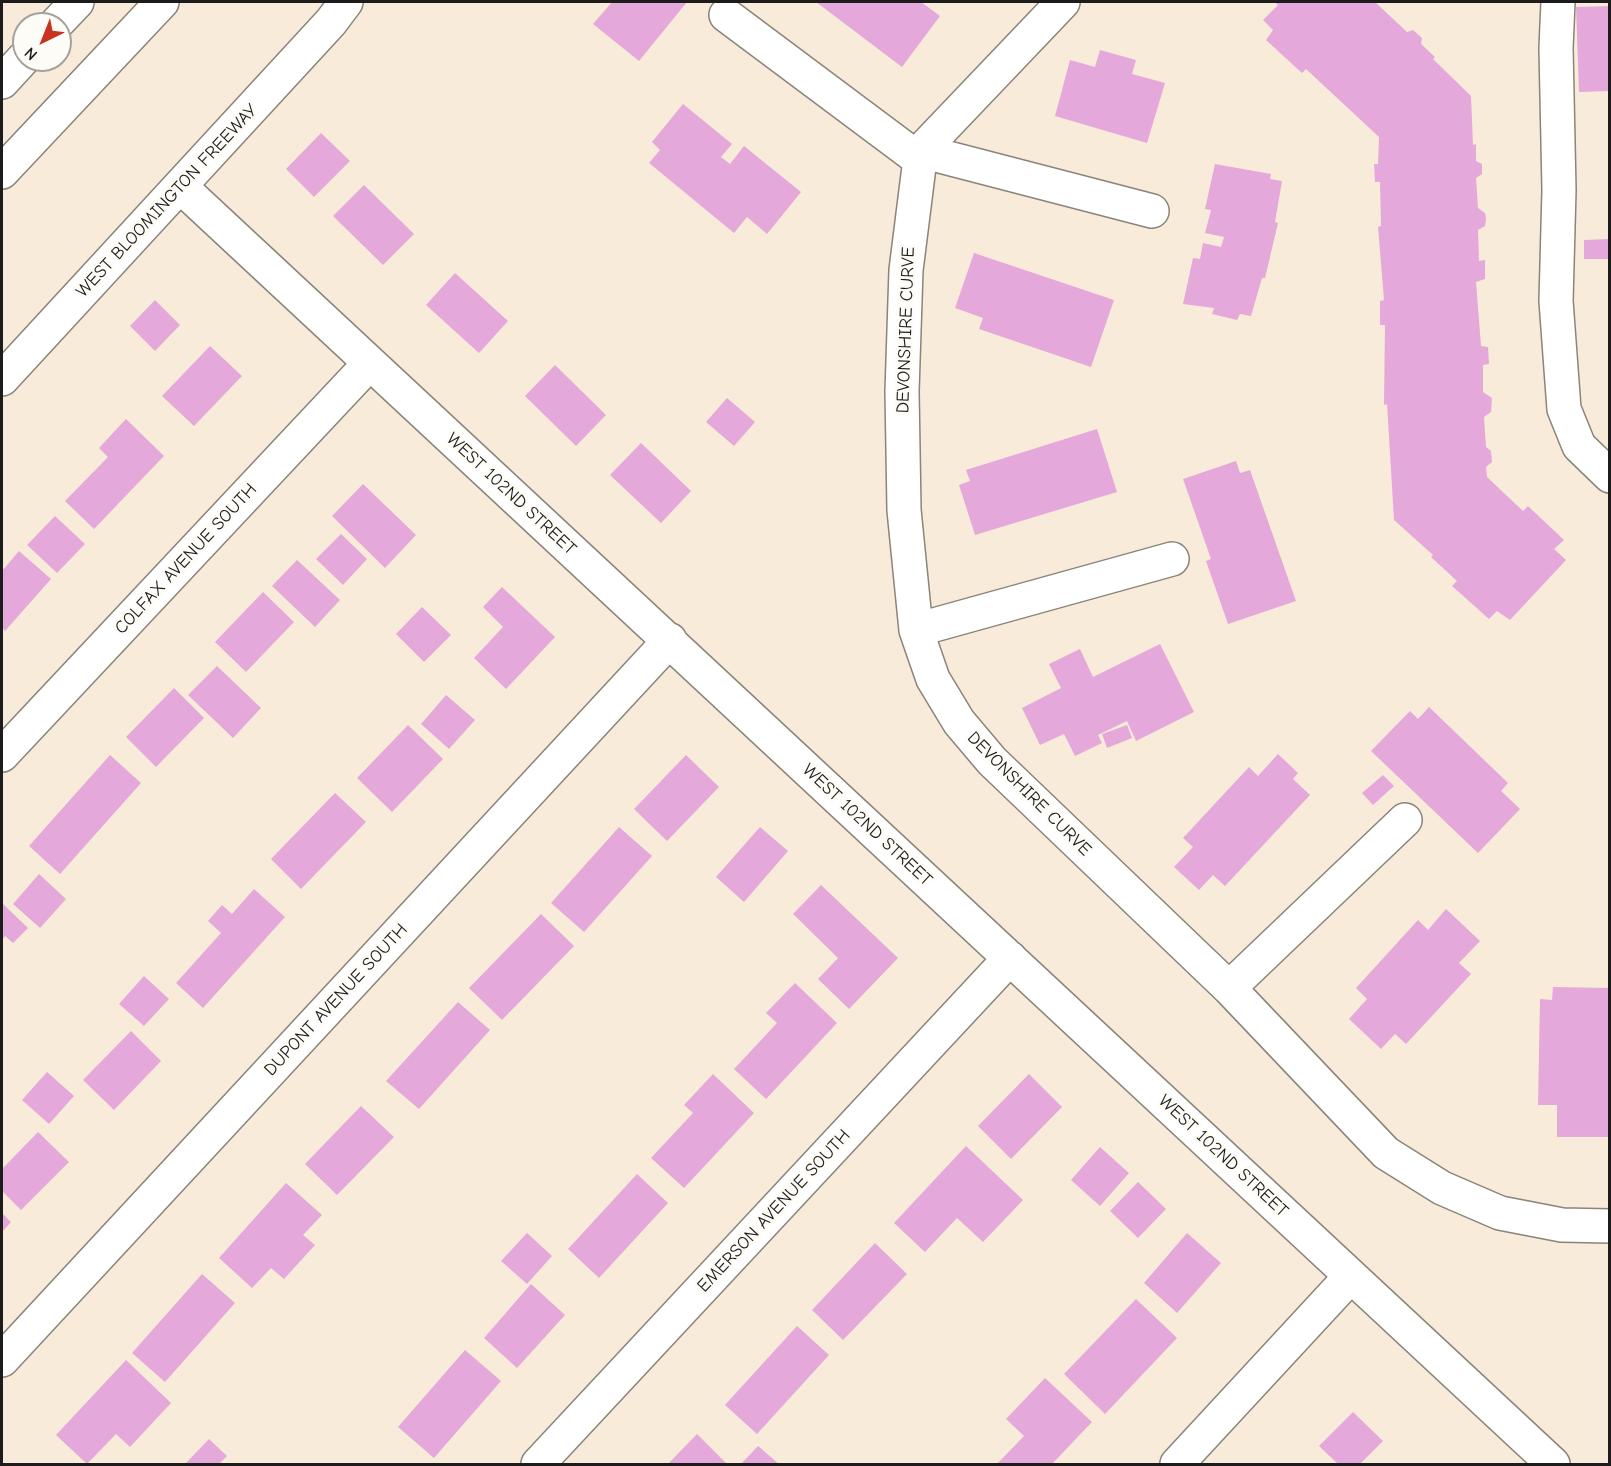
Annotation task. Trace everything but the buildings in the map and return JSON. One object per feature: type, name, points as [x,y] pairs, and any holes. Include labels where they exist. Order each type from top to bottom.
[{"type":"main road","points":[[2,172],[162,2]]},
{"type":"main road","name":"WEST BLOOMINGTON FREEWAY","points":[[2,380],[339,12],[367,2]]},
{"type":"main road","points":[[920,155],[1063,2]]},
{"type":"main road","points":[[1558,2],[1556,48],[1559,190],[1556,301],[1564,410],[1580,446],[1610,476]]},
{"type":"main road","points":[[726,15],[920,155],[1152,211]]},
{"type":"main road","name":"DEVONSHIRE CURVE","points":[[920,155],[906,270],[902,391],[904,510],[916,630],[933,679],[959,722],[992,761],[1229,988],[1386,1153],[1442,1188],[1500,1213],[1562,1225],[1610,1226]]},
{"type":"main road","name":"WEST 102ND STREET","points":[[181,187],[1553,1464]]},
{"type":"main road","name":"COLFAX AVENUE SOUTH","points":[[2,755],[370,363]]},
{"type":"main road","points":[[916,630],[1172,559]]},
{"type":"main road","name":"DUPONT AVENUE SOUTH","points":[[2,1360],[670,640]]},
{"type":"main road","points":[[1229,988],[1405,820]]},
{"type":"main road","name":"EMERSON AVENUE SOUTH","points":[[538,1464],[1010,958]]},
{"type":"main road","points":[[1177,1464],[1352,1276]]}]
